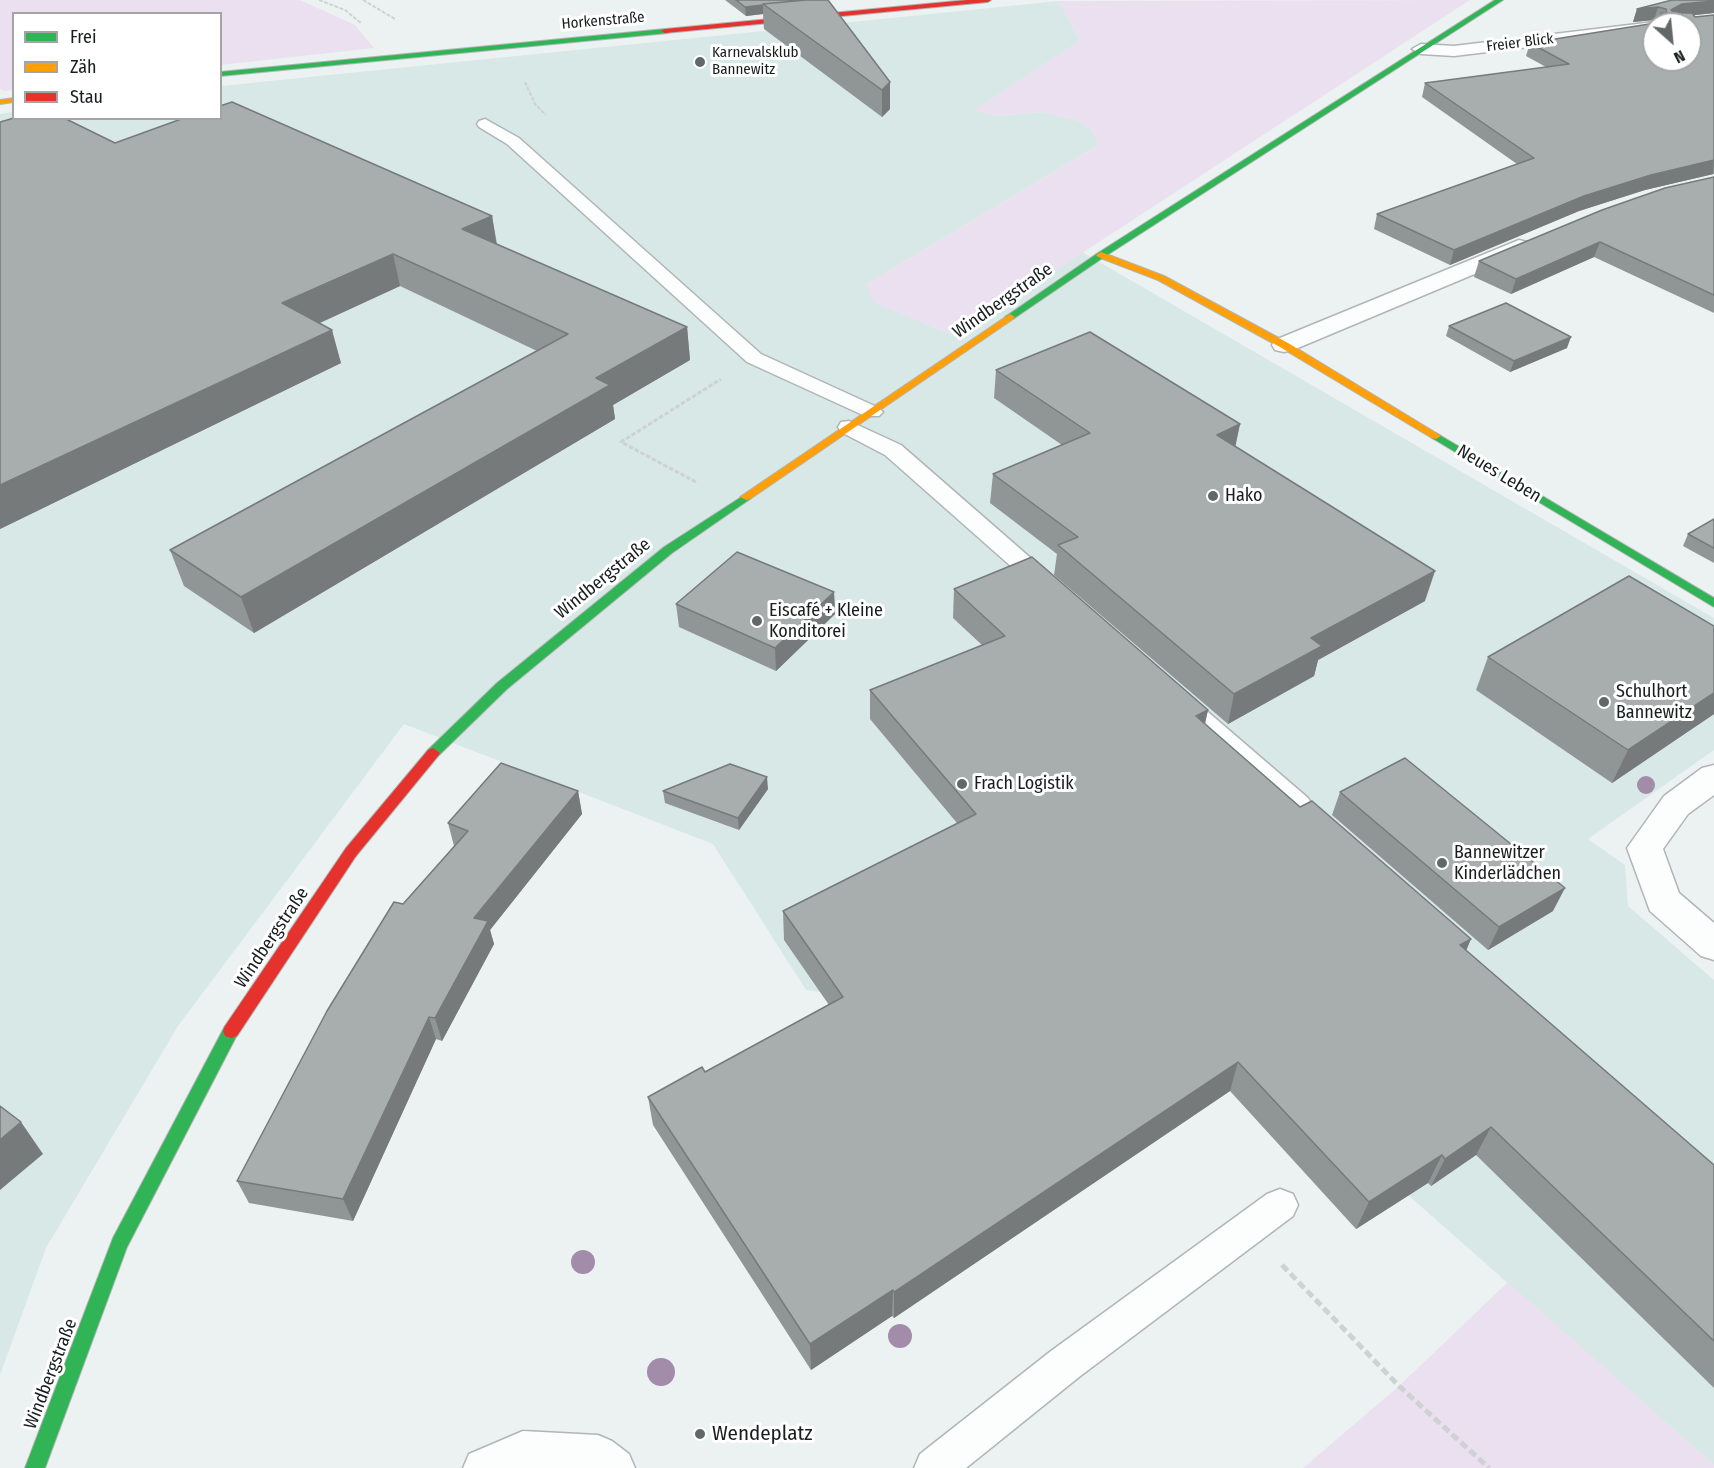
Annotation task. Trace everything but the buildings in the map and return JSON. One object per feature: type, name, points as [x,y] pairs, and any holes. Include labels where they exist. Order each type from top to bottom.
[{"type":"street","name":"Horkenstraße","points":[[222,74],[988,0]]},
{"type":"street","name":"Windbergstraße","points":[[34,1468],[119,1244],[230,1032],[351,852],[430,756],[502,686],[668,550],[735,502],[872,412],[1101,255],[1500,0]]},
{"type":"street","name":"Freier Blick","points":[[1421,49],[1454,51],[1642,28]]},
{"type":"street","points":[[1284,345],[1534,240]]},
{"type":"street","name":"Neues Leben","points":[[1101,255],[1161,278],[1284,345],[1714,603]]},
{"type":"street","points":[[1714,777],[1676,805],[1645,848],[1663,901],[1714,945]]},
{"type":"lane","points":[[485,124],[513,141],[754,358],[872,412]]},
{"type":"lane","points":[[849,427],[893,450],[1063,599]]},
{"type":"lane","points":[[1162,686],[1315,820]]},
{"type":"lane","points":[[934,1468],[1065,1364],[1280,1205]]},
{"type":"lane","points":[[483,1468],[523,1451],[598,1455],[615,1468]]},
{"type":"path","points":[[319,0],[345,10],[360,21]]},
{"type":"path","points":[[522,74],[535,104],[551,120]]},
{"type":"path","points":[[735,502],[621,442],[754,358]]},
{"type":"path","points":[[1247,1229],[1399,1386],[1489,1468]]},
{"type":"shaded area","points":[[0,0],[300,0],[355,25],[374,48],[222,65],[222,12],[12,12],[12,90],[0,89]]},
{"type":"shaded area","points":[[1470,0],[955,336],[873,302],[867,284],[1098,145],[1093,131],[1079,121],[1043,112],[997,116],[974,110],[1080,41],[1059,1]]},
{"type":"shaded area","points":[[1059,1],[1080,41],[975,110],[997,116],[1043,112],[1079,121],[1093,131],[1098,145],[867,284],[874,302],[955,336],[1082,252],[1714,618],[1714,750],[1588,839],[1625,865],[1628,906],[1714,980],[1714,1465],[1408,1195],[1274,1056],[806,990],[713,844],[404,724],[178,1026],[46,1248],[0,1375],[0,114],[12,112],[12,120],[222,120],[222,86]]},
{"type":"shaded area","points":[[1508,1282],[1714,1465],[1714,1468],[1303,1468],[1399,1386]]},
{"type":"traffic: fast","points":[[1010,317],[1101,255],[1500,0]]},
{"type":"traffic: fast","points":[[222,74],[665,31]]},
{"type":"traffic: fast","points":[[1436,436],[1714,603]]},
{"type":"traffic: fast","points":[[433,753],[502,686],[668,550],[746,497]]},
{"type":"traffic: fast","points":[[35,1468],[119,1244],[231,1031]]},
{"type":"traffic: slow","points":[[0,102],[12,100]]},
{"type":"traffic: slow","points":[[1101,255],[1161,278],[1284,345],[1436,436]]},
{"type":"traffic: slow","points":[[746,497],[1010,317]]},
{"type":"traffic: jam","points":[[665,31],[988,0]]},
{"type":"traffic: jam","points":[[231,1031],[351,852],[433,753]]},
{"type":"place","name":"Karnevalsklub Bannewitz","points":[[700,62]]},
{"type":"place","name":"Hako","points":[[1213,496]]},
{"type":"place","name":"Eiscafé + Kleine Konditorei","points":[[757,621]]},
{"type":"place","name":"Schulhort Bannewitz","points":[[1604,702]]},
{"type":"place","name":"Frach Logistik","points":[[962,784]]},
{"type":"place","name":"Bannewitzer Kinderlädchen","points":[[1442,863]]},
{"type":"place","name":"Wendeplatz","points":[[700,1434]]}]
